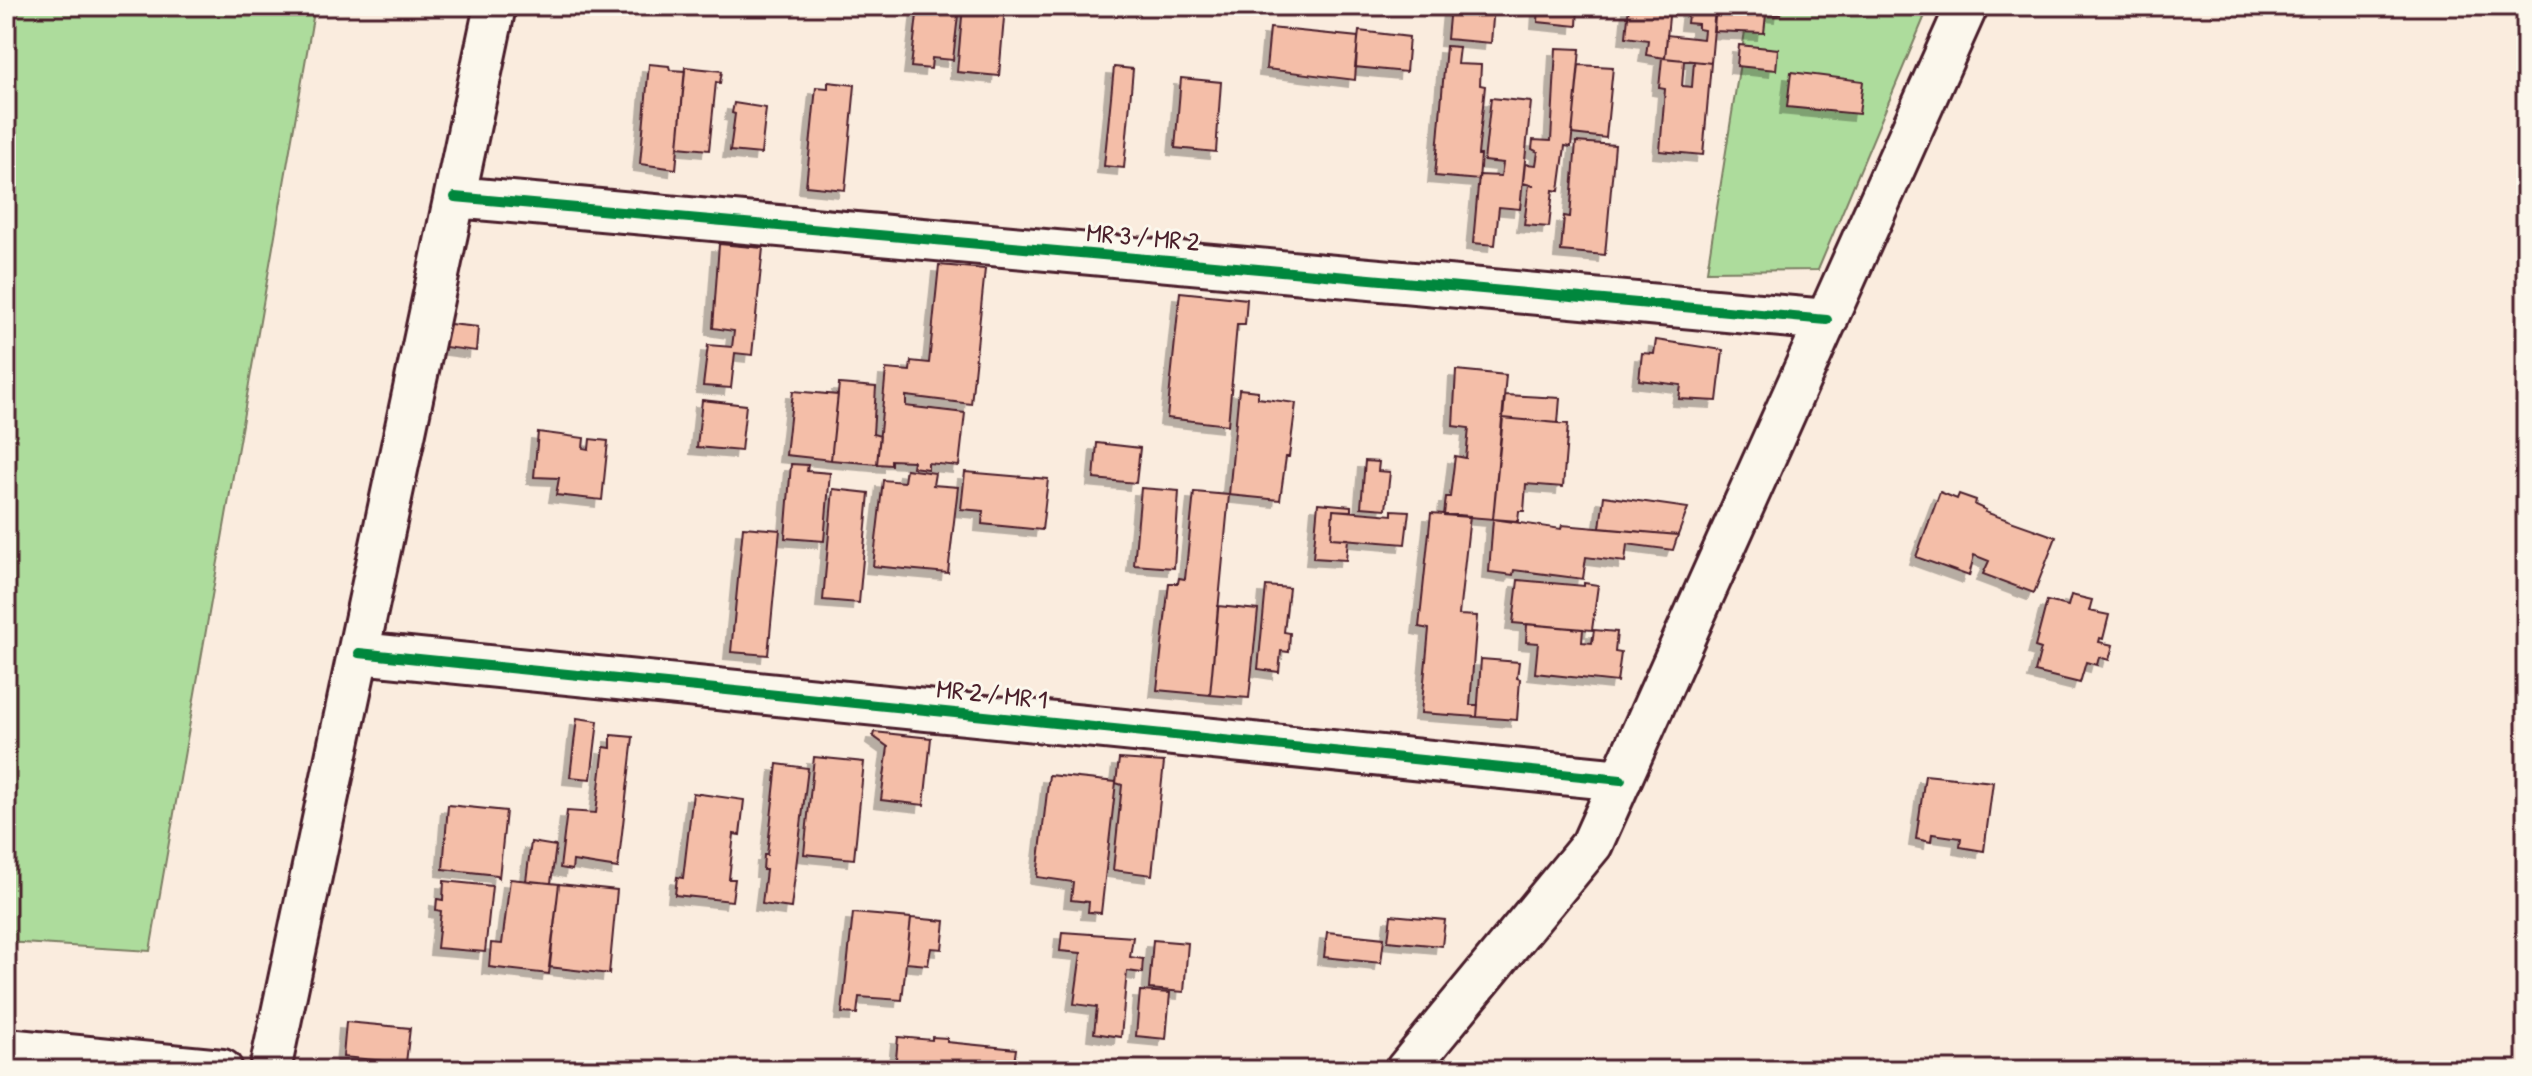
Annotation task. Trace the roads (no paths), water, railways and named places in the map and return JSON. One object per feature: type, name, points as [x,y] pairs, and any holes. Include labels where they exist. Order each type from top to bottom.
[{"type":"street","points":[[270,1070],[495,6]]},
{"type":"street","points":[[1406,1070],[1592,844],[1967,6]]},
{"type":"street","name":"MR 3 / MR 2","points":[[455,197],[1827,320]]},
{"type":"street","name":"MR 2 / MR 1","points":[[359,653],[1621,780]]},
{"type":"street","points":[[6,1049],[222,1070]]}]
